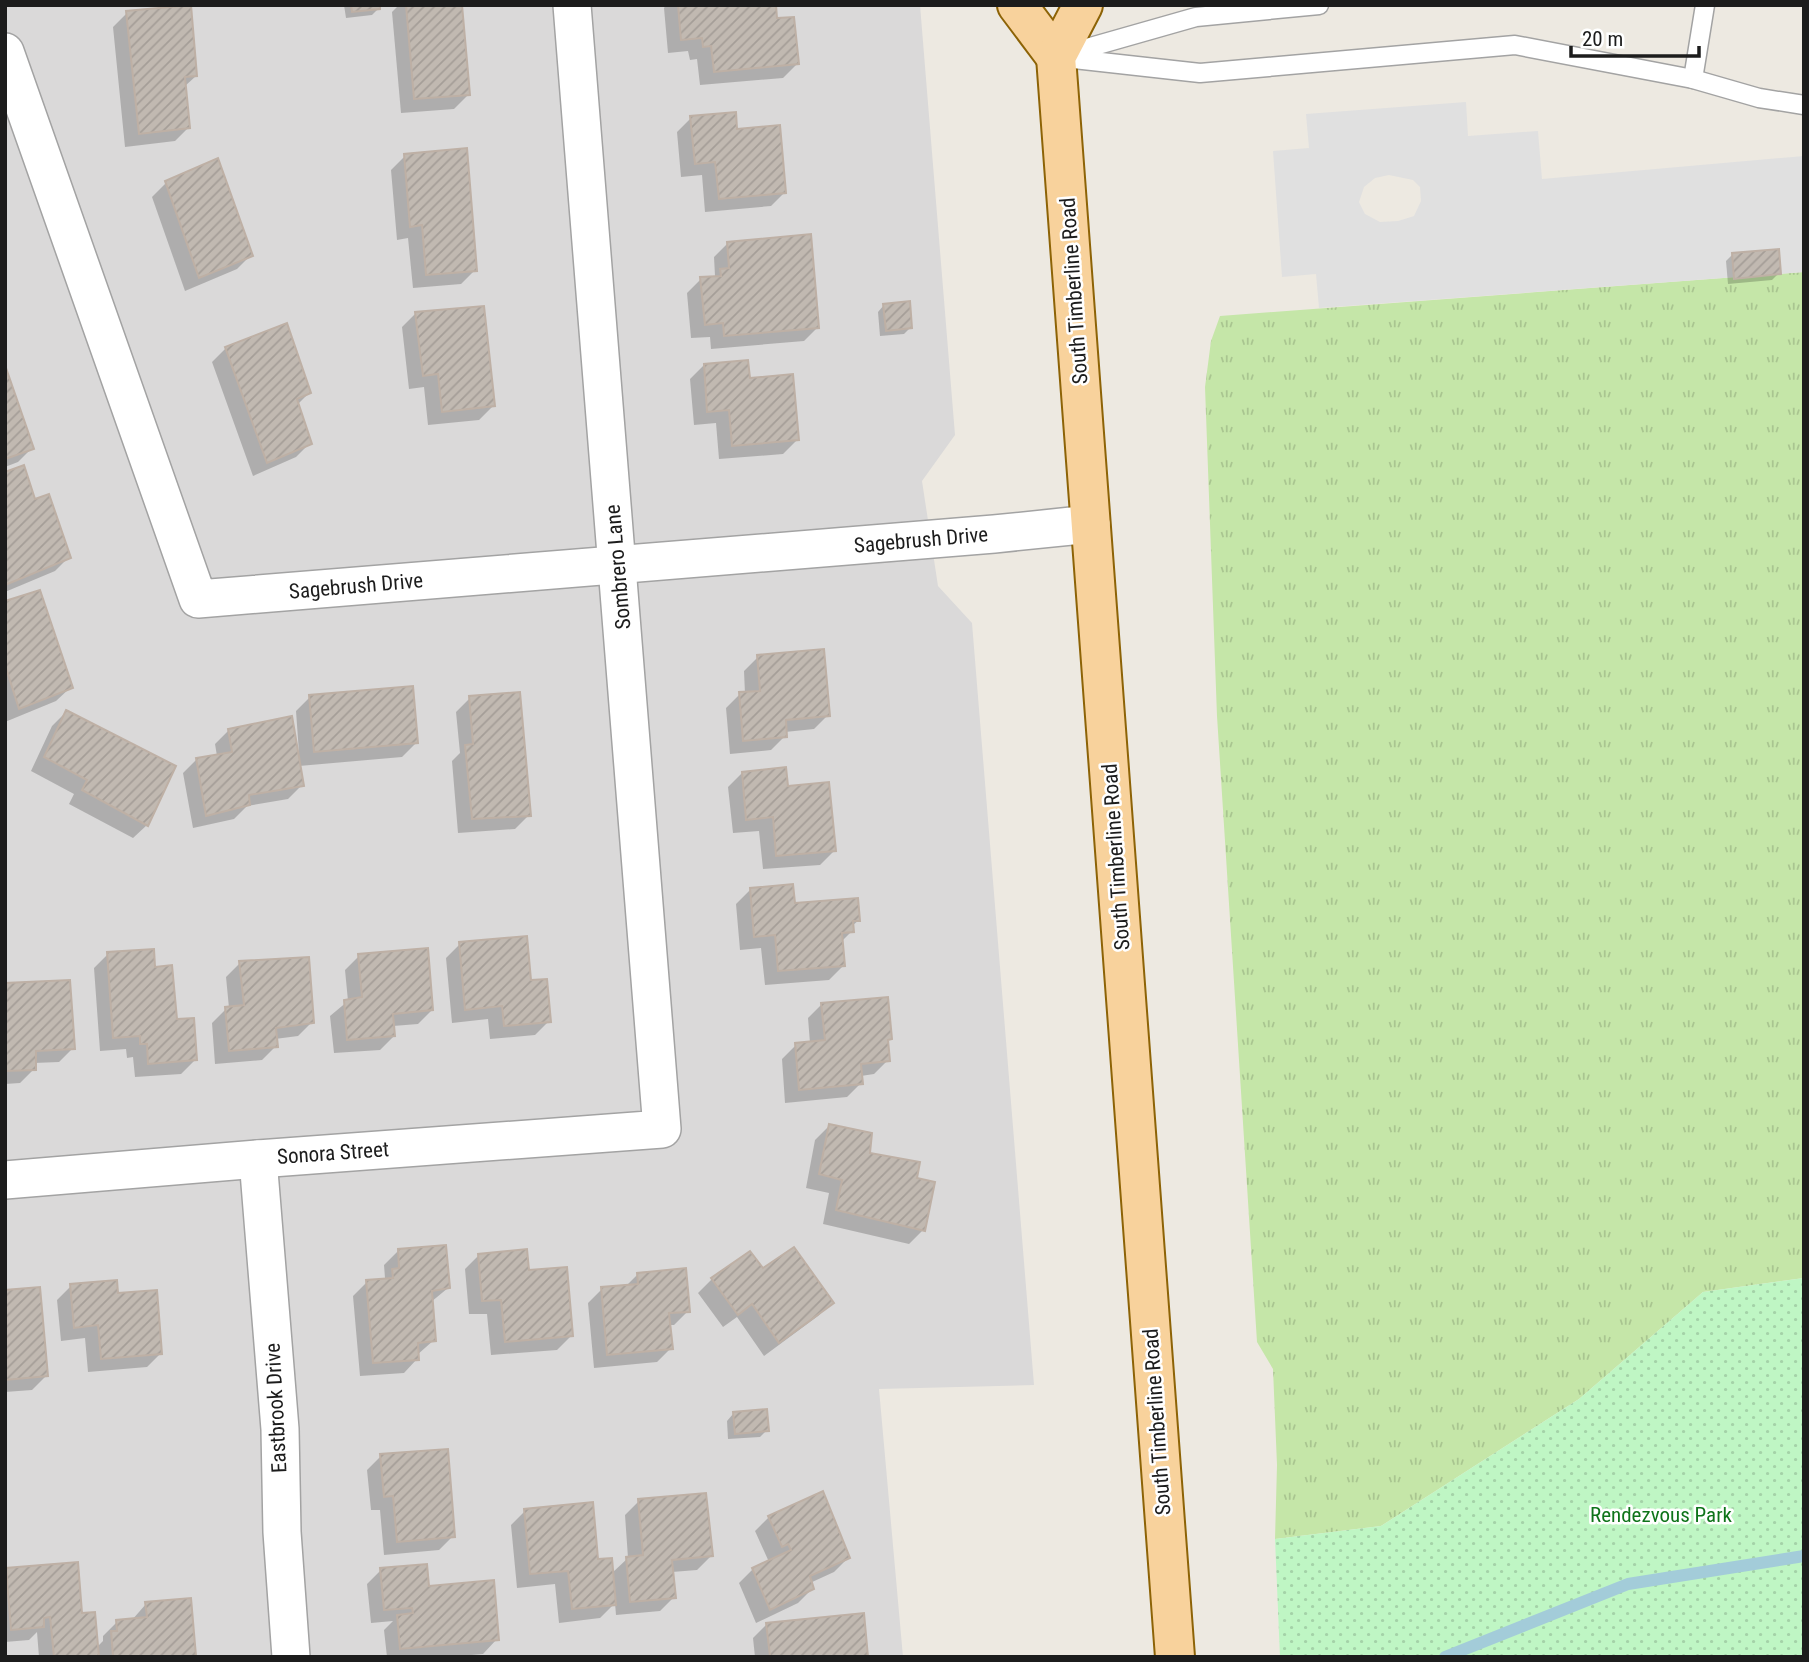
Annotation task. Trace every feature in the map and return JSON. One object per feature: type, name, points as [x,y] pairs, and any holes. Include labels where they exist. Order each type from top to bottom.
[{"type":"main road","points":[[1017,5],[1056,57],[1083,5]]},
{"type":"main road","name":"South Timberline Road","points":[[1056,57],[1175,1657]]},
{"type":"street","name":"Sombrero Lane","points":[[572,5],[662,1129]]},
{"type":"street","name":"Sagebrush Drive","points":[[5,52],[198,599],[1091,524]]},
{"type":"street","name":"Sonora Street","points":[[5,1180],[258,1158],[662,1129]]},
{"type":"street","name":"Eastbrook Drive","points":[[258,1158],[280,1429],[282,1532],[290,1657]]},
{"type":"lane","points":[[1056,57],[1196,17],[1319,5]]},
{"type":"lane","points":[[1693,79],[1705,5]]},
{"type":"lane","points":[[1056,57],[1200,73],[1515,45],[1693,79],[1759,98],[1804,105]]},
{"type":"shaded area","points":[[5,5],[920,5],[955,435],[922,481],[938,586],[972,623],[1034,1385],[879,1389],[903,1657],[5,1657]]},
{"type":"shaded area","points":[[1466,102],[1468,136],[1538,131],[1542,179],[1804,156],[1804,272],[1319,308],[1316,274],[1282,277],[1273,151],[1309,148],[1306,114]],"holes":[[[1389,175],[1413,180],[1420,187],[1421,201],[1414,216],[1398,221],[1380,222],[1365,214],[1359,202],[1364,187],[1375,178]]]},
{"type":"green space","points":[[1804,272],[1804,1278],[1703,1292],[1579,1399],[1381,1526],[1275,1539],[1277,1465],[1273,1369],[1257,1342],[1217,716],[1205,387],[1211,341],[1220,316]]},
{"type":"green space","name":"Rendezvous Park","points":[[1804,1278],[1804,1657],[1280,1657],[1275,1539],[1381,1526],[1579,1399],[1703,1292]]},
{"type":"building","points":[[191,5],[197,76],[185,77],[190,128],[139,134],[126,11]]},
{"type":"building","points":[[351,5],[380,5],[380,9],[352,12]]},
{"type":"building","points":[[406,5],[462,5],[470,95],[414,99]]},
{"type":"building","points":[[678,5],[776,5],[777,18],[794,17],[799,64],[714,72],[711,46],[703,47],[702,38],[681,40]]},
{"type":"building","points":[[736,112],[737,129],[780,125],[786,193],[719,199],[715,162],[695,164],[690,116]]},
{"type":"building","points":[[467,148],[477,271],[426,275],[422,225],[410,227],[404,154]]},
{"type":"building","points":[[218,158],[253,256],[199,278],[165,181]]},
{"type":"building","points":[[811,234],[819,328],[724,336],[723,323],[705,325],[700,277],[721,276],[720,269],[729,268],[727,242]]},
{"type":"building","points":[[1779,249],[1781,274],[1734,279],[1732,253]]},
{"type":"building","points":[[910,301],[912,328],[886,331],[883,304]]},
{"type":"building","points":[[484,306],[495,406],[442,412],[438,374],[423,376],[415,312]]},
{"type":"building","points":[[287,323],[311,393],[297,399],[312,444],[267,463],[225,347]]},
{"type":"building","points":[[748,360],[750,378],[793,374],[799,440],[732,446],[729,410],[707,412],[704,364]]},
{"type":"building","points":[[5,365],[34,449],[5,459]]},
{"type":"building","points":[[24,465],[35,499],[49,494],[71,558],[5,585],[5,472]]},
{"type":"building","points":[[40,590],[73,688],[19,709],[5,665],[5,601]]},
{"type":"building","points":[[824,649],[830,716],[786,720],[787,737],[743,741],[739,692],[760,691],[757,655]]},
{"type":"building","points":[[413,686],[418,743],[314,752],[309,695]]},
{"type":"building","points":[[520,692],[531,816],[472,819],[465,745],[473,744],[469,696]]},
{"type":"building","points":[[66,710],[176,766],[148,826],[82,790],[87,780],[44,757]]},
{"type":"building","points":[[292,716],[304,786],[249,795],[250,805],[206,816],[196,758],[232,752],[228,729]]},
{"type":"building","points":[[786,767],[788,786],[829,782],[836,851],[776,856],[773,817],[746,820],[742,772]]},
{"type":"building","points":[[793,884],[795,903],[858,898],[860,921],[853,921],[854,932],[842,933],[845,966],[778,971],[775,935],[754,937],[750,888]]},
{"type":"building","points":[[527,936],[531,980],[547,979],[551,1022],[504,1026],[502,1006],[465,1010],[459,942]]},
{"type":"building","points":[[428,948],[433,1010],[393,1014],[395,1036],[347,1040],[344,1000],[362,997],[358,954]]},
{"type":"building","points":[[154,949],[155,967],[172,965],[177,1019],[194,1018],[197,1060],[148,1064],[147,1044],[140,1044],[140,1036],[113,1038],[107,952]]},
{"type":"building","points":[[309,957],[314,1023],[276,1028],[278,1047],[229,1051],[225,1007],[244,1005],[239,961]]},
{"type":"building","points":[[70,980],[75,1049],[36,1051],[36,1070],[5,1071],[5,983]]},
{"type":"building","points":[[888,997],[892,1039],[888,1040],[890,1061],[861,1064],[863,1084],[799,1090],[795,1043],[825,1040],[821,1003]]},
{"type":"building","points":[[829,1124],[872,1133],[870,1153],[920,1162],[917,1178],[935,1182],[925,1231],[836,1210],[842,1180],[819,1174]]},
{"type":"building","points":[[446,1245],[450,1288],[432,1291],[436,1341],[418,1343],[419,1360],[373,1363],[366,1280],[393,1278],[392,1269],[399,1268],[398,1249]]},
{"type":"building","points":[[794,1247],[834,1303],[779,1343],[752,1304],[738,1315],[711,1278],[750,1251],[763,1268]]},
{"type":"building","points":[[527,1249],[529,1270],[567,1267],[573,1336],[505,1342],[501,1300],[482,1301],[478,1254]]},
{"type":"building","points":[[686,1268],[690,1312],[669,1313],[673,1349],[607,1355],[601,1287],[638,1284],[637,1273]]},
{"type":"building","points":[[117,1280],[118,1293],[157,1290],[162,1354],[101,1359],[98,1325],[74,1328],[70,1284]]},
{"type":"building","points":[[40,1287],[48,1376],[5,1380],[5,1290]]},
{"type":"building","points":[[767,1409],[769,1431],[735,1434],[733,1412]]},
{"type":"building","points":[[448,1449],[455,1537],[397,1542],[393,1496],[384,1497],[380,1454]]},
{"type":"building","points":[[823,1491],[850,1558],[810,1576],[814,1589],[770,1610],[752,1568],[791,1550],[788,1544],[782,1547],[768,1516]]},
{"type":"building","points":[[706,1493],[713,1556],[672,1560],[676,1598],[630,1602],[626,1557],[643,1555],[638,1499]]},
{"type":"building","points":[[593,1502],[598,1559],[612,1558],[616,1605],[572,1609],[568,1571],[530,1574],[524,1509]]},
{"type":"building","points":[[78,1562],[82,1613],[95,1612],[99,1657],[54,1657],[50,1617],[44,1618],[44,1627],[11,1630],[6,1568]]},
{"type":"building","points":[[427,1564],[429,1586],[494,1580],[499,1640],[400,1649],[397,1615],[413,1613],[412,1608],[384,1610],[380,1568]]},
{"type":"building","points":[[191,1598],[196,1656],[113,1657],[111,1631],[117,1631],[116,1620],[147,1617],[145,1602]]},
{"type":"building","points":[[864,1613],[868,1657],[770,1656],[766,1623]]},
{"type":"waterway","points":[[1445,1657],[1628,1584],[1804,1556]]}]
